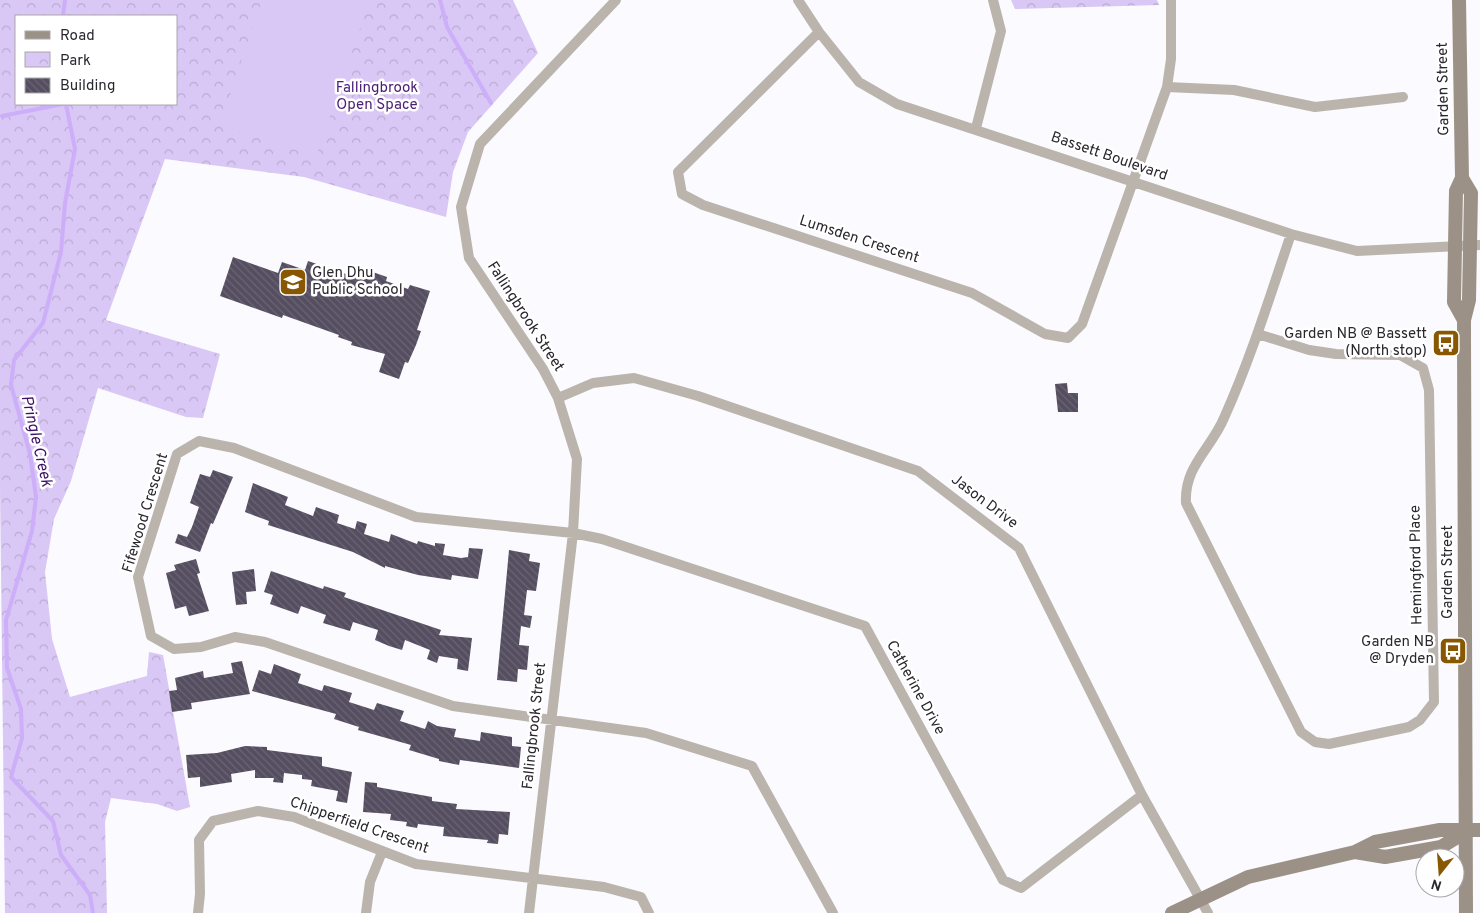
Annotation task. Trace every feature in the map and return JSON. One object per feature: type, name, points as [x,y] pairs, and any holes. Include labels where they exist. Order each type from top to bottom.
[{"type":"street","name":"Fallingbrook Street","points":[[529,913],[573,533],[577,459],[558,398],[543,369],[469,258],[461,207],[480,144],[616,0]]},
{"type":"street","name":"Bassett Boulevard","points":[[798,0],[819,32],[860,82],[897,104],[976,128],[1291,234],[1357,250],[1475,246]]},
{"type":"street","points":[[976,128],[1001,31],[993,0]]},
{"type":"street","points":[[1134,181],[1167,87],[1171,59],[1171,0]]},
{"type":"street","name":"Garden Street","points":[[1459,0],[1462,178],[1456,191],[1454,302],[1464,320]]},
{"type":"street","name":"Lumsden Crescent","points":[[819,32],[678,172],[682,194],[703,205],[972,293],[1045,334],[1068,338],[1082,324],[1134,181]]},
{"type":"street","points":[[1167,87],[1234,90],[1315,107],[1403,97]]},
{"type":"street","name":"Garden Street","points":[[1462,178],[1471,193],[1475,246],[1469,300],[1464,320],[1474,831],[1466,913]]},
{"type":"street","name":"Hemingford Place","points":[[1258,334],[1309,350],[1336,354],[1400,355],[1423,368],[1429,390],[1434,702],[1420,720],[1409,728],[1329,744],[1314,742],[1301,732],[1186,503],[1185,487],[1192,468],[1224,420],[1258,334],[1291,234]]},
{"type":"street","name":"Jason Drive","points":[[558,398],[593,383],[634,378],[698,396],[918,471],[1019,548],[1142,794],[1208,913]]},
{"type":"street","name":"Fifewood Crescent","points":[[550,720],[453,706],[265,642],[235,637],[202,647],[174,649],[150,636],[138,577],[177,454],[199,440],[234,448],[416,517],[573,533]]},
{"type":"street","name":"Catherine Drive","points":[[573,533],[602,539],[865,626],[1003,880],[1021,888],[1142,794]]},
{"type":"street","points":[[550,720],[646,733],[752,766],[832,913]]},
{"type":"street","name":"Chipperfield Crescent","points":[[198,913],[200,894],[199,840],[213,821],[258,811],[294,817],[416,864],[604,887],[640,897],[649,913]]},
{"type":"street","points":[[1172,913],[1248,877],[1355,852],[1374,842],[1440,830],[1474,831]]},
{"type":"street","points":[[366,913],[370,882],[382,852]]},
{"type":"green space","name":"Fallingbrook Open Space","points":[[0,0],[513,0],[538,53],[468,132],[453,172],[446,217],[304,177],[165,159],[106,320],[220,354],[203,418],[186,417],[98,388],[71,481],[54,519],[45,572],[52,639],[70,697],[147,676],[149,652],[163,655],[190,807],[177,811],[157,804],[111,798],[105,822],[107,913],[5,913],[0,486]]},
{"type":"green space","points":[[262,0],[362,0],[369,2],[316,157],[220,124]]},
{"type":"green space","points":[[1011,0],[1157,0],[1159,5],[1015,9]]},
{"type":"building","points":[[233,257],[278,273],[282,262],[305,270],[308,261],[364,280],[367,270],[387,277],[386,281],[408,289],[410,285],[430,291],[417,330],[421,331],[408,363],[405,362],[399,379],[379,372],[385,354],[351,345],[352,342],[338,337],[339,335],[283,315],[282,318],[220,296]]},
{"type":"building","points":[[1067,383],[1068,393],[1078,393],[1078,412],[1058,412],[1055,384]]},
{"type":"building","points":[[213,470],[233,477],[213,524],[211,523],[200,552],[175,543],[178,534],[187,537],[192,527],[199,507],[190,503],[200,474],[210,477]]},
{"type":"building","points":[[253,483],[288,497],[285,505],[313,516],[316,507],[339,515],[337,523],[355,529],[357,521],[367,524],[364,534],[389,542],[391,534],[417,544],[418,541],[435,546],[435,543],[445,544],[443,555],[461,558],[468,557],[469,548],[483,549],[478,579],[452,575],[451,580],[418,575],[385,566],[385,568],[353,552],[268,525],[269,521],[245,512]]},
{"type":"building","points":[[509,550],[530,554],[529,561],[540,563],[536,591],[527,590],[524,615],[532,616],[530,628],[521,626],[519,645],[529,646],[527,670],[518,669],[517,682],[497,680]]},
{"type":"building","points":[[196,559],[200,573],[197,574],[209,611],[189,616],[186,606],[175,609],[166,573],[176,570],[174,565]]},
{"type":"building","points":[[254,569],[256,591],[246,592],[247,604],[236,605],[232,572]]},
{"type":"building","points":[[271,571],[323,589],[324,586],[346,593],[344,597],[441,630],[439,635],[472,638],[468,671],[457,669],[458,659],[439,656],[437,663],[427,659],[430,650],[405,640],[402,650],[375,640],[378,630],[353,622],[350,631],[323,623],[326,615],[301,606],[298,614],[270,604],[273,595],[264,592]]},
{"type":"building","points":[[242,661],[250,694],[191,703],[192,709],[172,712],[169,691],[177,690],[175,678],[203,671],[204,678],[233,673],[231,663]]},
{"type":"building","points":[[274,664],[301,674],[298,683],[322,691],[324,685],[352,693],[349,702],[374,710],[377,703],[404,711],[400,721],[425,729],[428,721],[437,726],[456,729],[454,737],[480,741],[481,732],[512,737],[512,746],[521,747],[519,768],[460,760],[459,765],[439,761],[439,759],[409,750],[411,745],[358,730],[359,727],[334,719],[336,714],[252,691],[259,670],[271,674]]},
{"type":"building","points":[[245,746],[267,747],[267,750],[322,757],[322,766],[352,772],[347,803],[336,801],[338,791],[311,786],[312,780],[302,779],[302,775],[284,773],[283,783],[273,782],[274,778],[255,778],[255,770],[231,774],[232,782],[200,787],[200,777],[188,778],[186,755],[217,753]]},
{"type":"building","points":[[365,782],[377,783],[377,787],[432,797],[432,801],[457,804],[456,809],[510,812],[508,835],[499,834],[498,844],[487,843],[488,840],[443,836],[444,827],[418,824],[417,828],[406,826],[407,822],[390,820],[391,814],[363,812]]},
{"type":"waterway","name":"Pringle Creek","points":[[63,15],[65,0]]},
{"type":"waterway","points":[[440,0],[447,27],[491,103]]},
{"type":"waterway","points":[[2,116],[58,105]]},
{"type":"waterway","name":"Pringle Creek","points":[[66,105],[75,149],[65,203],[61,252],[43,323],[14,360],[11,385],[30,454],[36,497],[32,531],[6,620],[7,668],[21,709],[22,738],[11,777],[53,821],[61,855],[90,895],[93,913]]},
{"type":"place","name":"Glen Dhu Public School","points":[[293,282]]},
{"type":"place","name":"Garden NB @ Bassett (North stop)","points":[[1446,343]]},
{"type":"place","name":"Garden NB @ Dryden","points":[[1453,651]]}]
